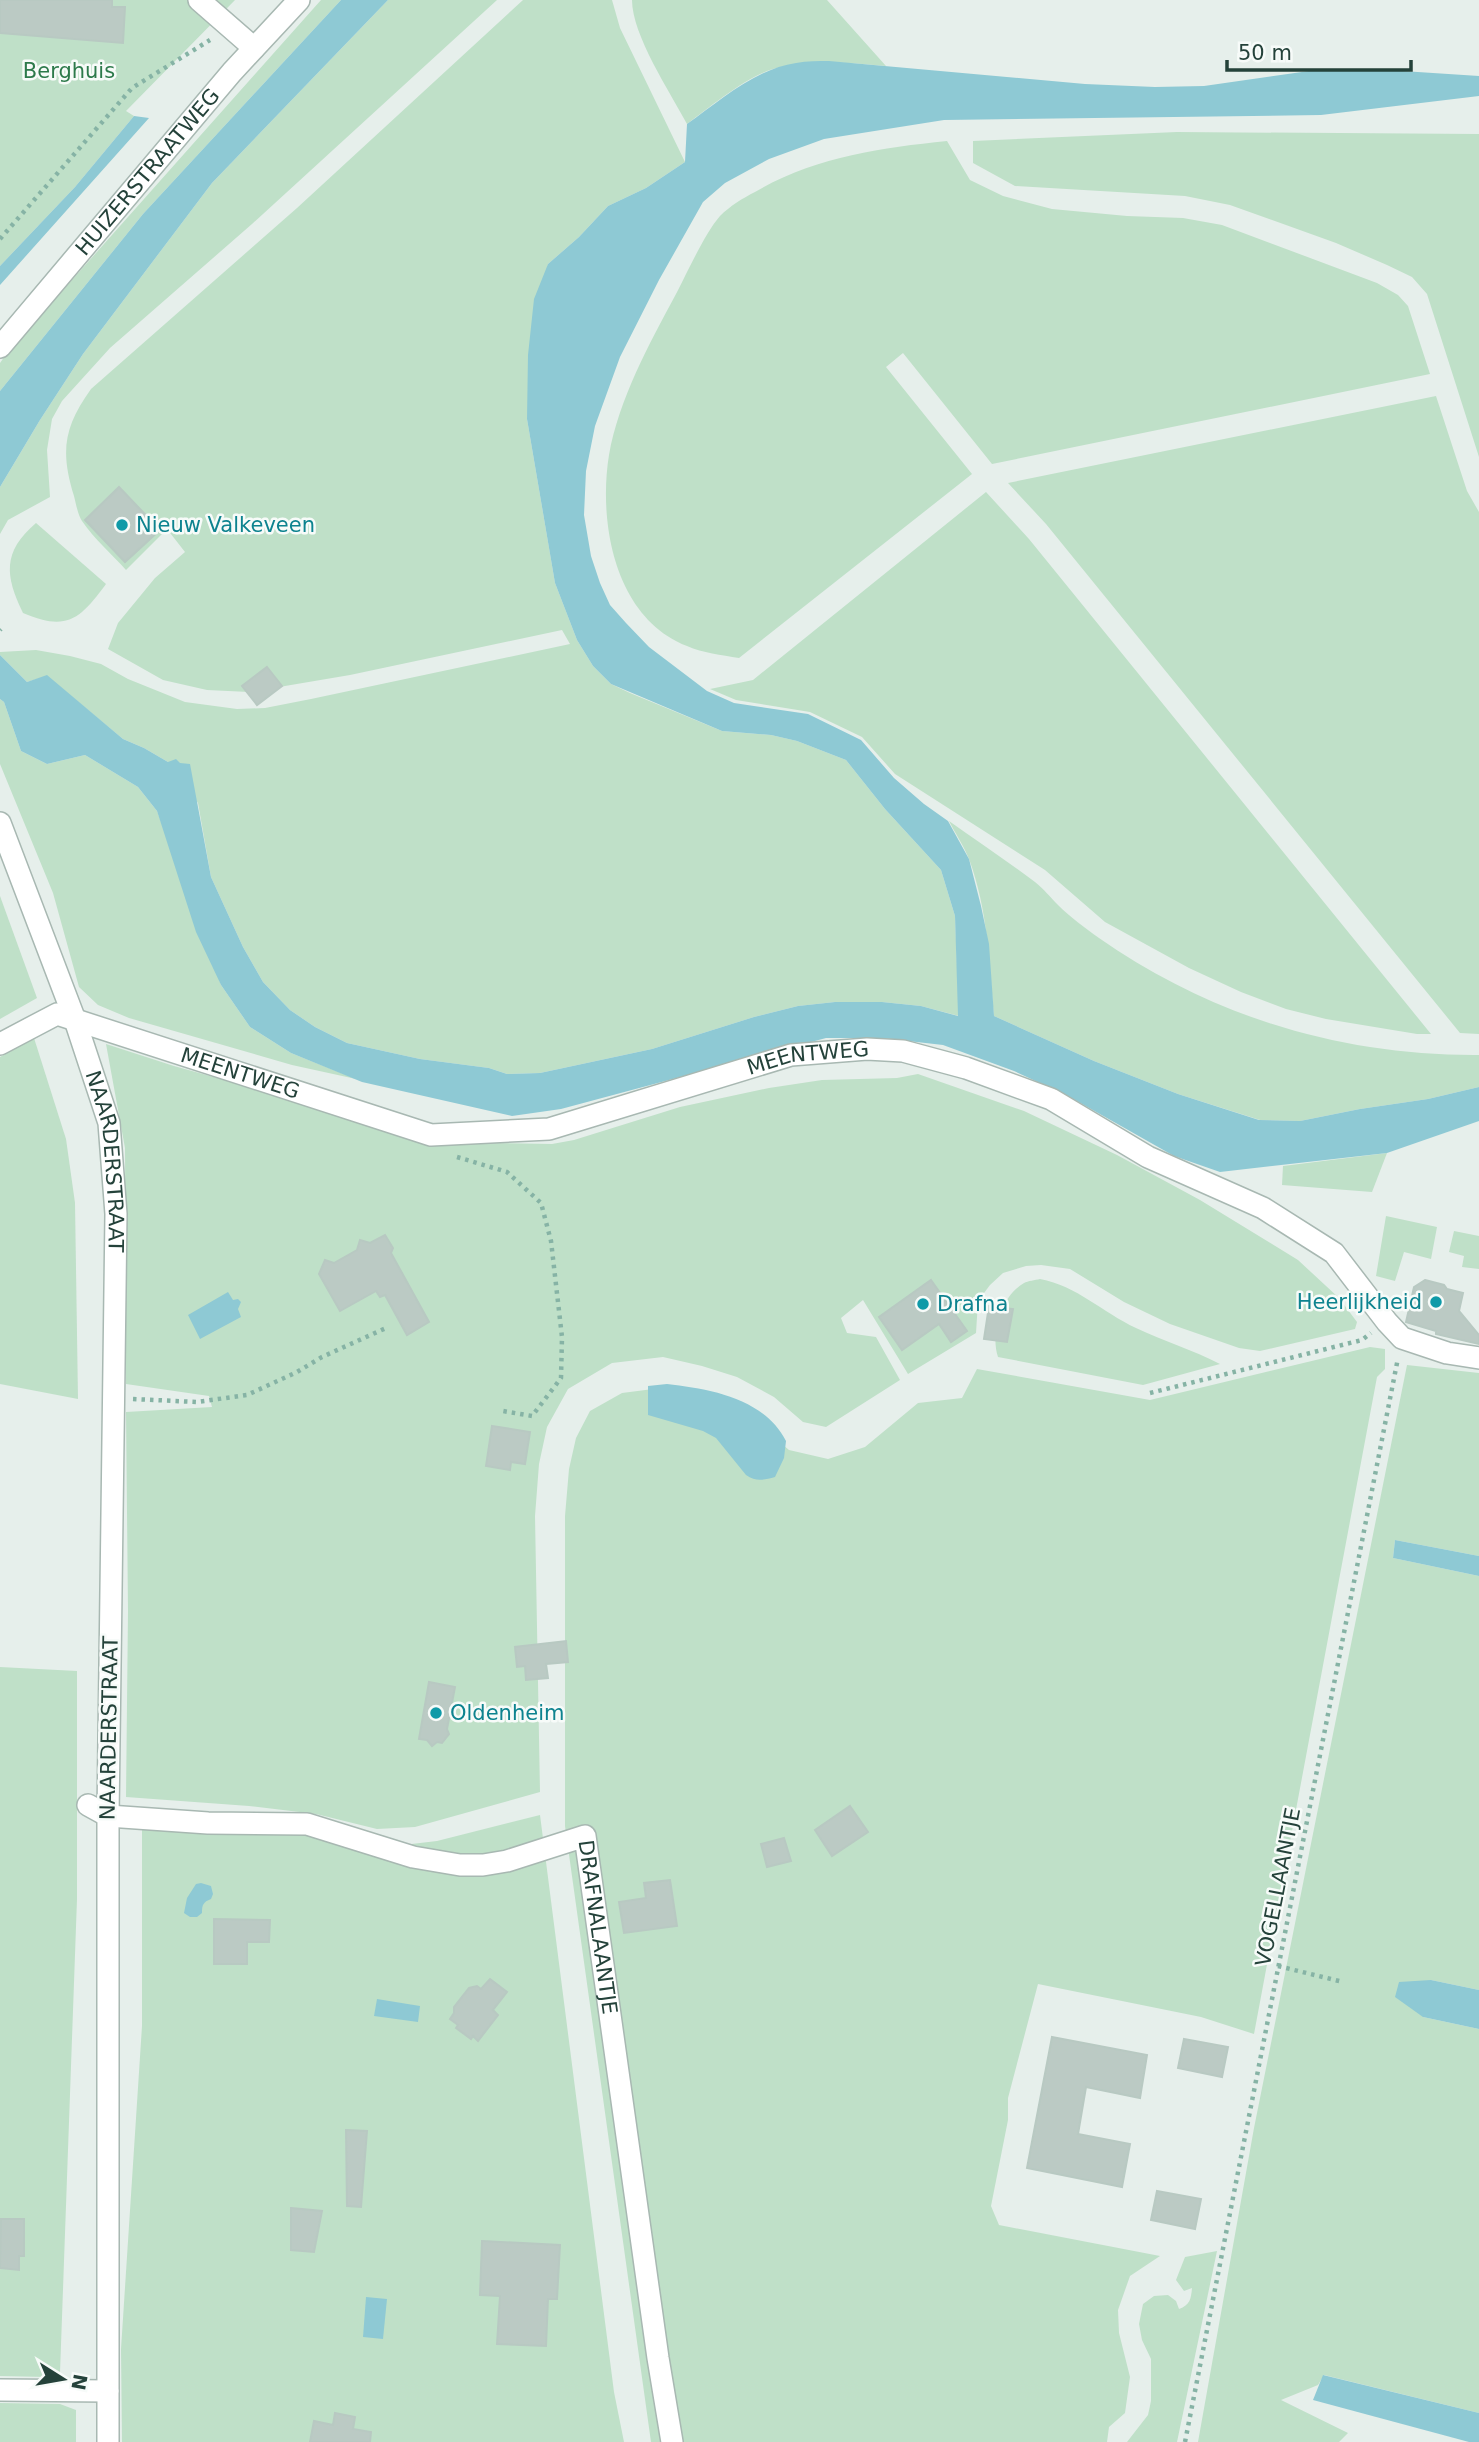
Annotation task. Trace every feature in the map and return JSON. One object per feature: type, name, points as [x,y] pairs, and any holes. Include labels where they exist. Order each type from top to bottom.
[{"type":"street","points":[[199,0],[254,48]]},
{"type":"street","name":"HUIZERSTRAATWEG","points":[[0,347],[254,48],[299,0]]},
{"type":"street","points":[[0,823],[75,1020]]},
{"type":"street","points":[[0,1044],[57,1014],[75,1020]]},
{"type":"street","name":"MEENTWEG","points":[[75,1020],[431,1135],[549,1129],[790,1055],[867,1049],[903,1051],[966,1068],[1051,1099],[1148,1157],[1263,1208],[1334,1253],[1402,1338],[1447,1353],[1479,1358]]},
{"type":"street","name":"NAARDERSTRAAT","points":[[75,1020],[109,1123],[116,1214],[108,1816],[108,2442]]},
{"type":"street","name":"DRAFNALAANTJE","points":[[88,1805],[108,1816],[208,1823],[307,1824],[414,1857],[460,1865],[507,1861],[585,1836],[657,2358],[672,2442]]},
{"type":"street","points":[[0,2390],[108,2391]]},
{"type":"path","points":[[0,240],[132,88],[230,28]]},
{"type":"path","points":[[431,1135],[455,1157],[507,1172],[541,1203],[551,1241],[562,1337],[561,1378],[532,1416],[503,1411]]},
{"type":"path","points":[[1150,1392],[1362,1340],[1387,1322]]},
{"type":"path","points":[[113,1398],[197,1402],[247,1395],[386,1328]]},
{"type":"path","name":"VOGELLAANTJE","points":[[1185,2442],[1402,1338]]},
{"type":"path","points":[[1278,1966],[1343,1982]]},
{"type":"green space","name":"Berghuis","points":[[0,0],[235,0],[126,111],[134,116],[75,187],[0,266]]},
{"type":"green space","points":[[321,0],[341,0],[143,214],[0,391],[0,363],[7,353]]},
{"type":"green space","points":[[388,0],[497,0],[252,224],[110,348],[62,401],[52,419],[47,450],[50,497],[8,520],[0,534],[0,487],[83,354],[212,183]]},
{"type":"green space","points":[[523,0],[612,0],[620,28],[685,162],[646,188],[608,206],[579,237],[548,264],[527,419],[555,583],[577,640],[593,666],[611,684],[630,693],[722,731],[771,735],[797,741],[846,760],[885,809],[941,870],[955,916],[959,1016],[921,1006],[882,1002],[835,1002],[798,1006],[652,1049],[540,1073],[507,1074],[489,1068],[420,1059],[347,1043],[315,1027],[290,1010],[263,982],[243,947],[211,877],[198,803],[168,762],[123,739],[47,676],[27,682],[0,655],[0,652],[36,650],[70,656],[101,664],[128,679],[185,702],[237,709],[265,708],[570,644],[562,630],[350,675],[249,692],[207,690],[163,680],[108,649],[118,623],[155,578],[185,552],[167,529],[126,570],[81,519],[67,466],[70,428],[91,389],[297,208]]},
{"type":"green space","points":[[632,0],[827,0],[886,66],[815,63],[773,69],[740,85],[687,124],[645,46],[638,30]]},
{"type":"green space","points":[[1177,132],[1479,134],[1479,457],[1427,294],[1412,277],[1336,243],[1230,205],[1185,196],[1015,186],[973,163],[973,141]]},
{"type":"green space","points":[[947,141],[970,180],[1003,196],[1052,209],[1183,218],[1222,225],[1377,283],[1398,295],[1408,306],[1430,374],[992,464],[903,353],[886,367],[972,474],[739,658],[687,646],[663,633],[643,614],[628,591],[617,566],[606,510],[609,455],[620,413],[636,372],[708,232],[720,216],[737,202],[800,170],[872,151]]},
{"type":"green space","points":[[1436,396],[1467,491],[1479,512],[1479,1034],[1460,1033],[1046,524],[1008,483]]},
{"type":"green space","points":[[986,492],[1029,539],[1431,1034],[1326,1019],[1286,1009],[1189,968],[1105,922],[1045,870],[895,774],[862,737],[810,712],[736,700],[710,689],[753,680]]},
{"type":"green space","points":[[36,523],[106,584],[80,614],[71,619],[38,619],[23,613],[17,600],[10,576],[12,554],[17,544]]},
{"type":"green space","points":[[0,699],[4,702],[21,751],[47,764],[85,755],[138,787],[157,811],[221,985],[250,1027],[291,1053],[356,1079],[292,1065],[129,1018],[98,1005],[79,987],[53,893],[0,764]]},
{"type":"green space","points":[[949,821],[1035,882],[1068,914],[1099,938],[1142,966],[1187,990],[1233,1010],[1328,1039],[1428,1054],[1479,1055],[1479,1087],[1428,1099],[1300,1121],[1260,1120],[1178,1094],[1094,1061],[994,1016],[987,937],[980,898],[965,849]]},
{"type":"green space","points":[[0,896],[37,998],[0,1019]]},
{"type":"green space","points":[[34,1038],[66,1139],[75,1203],[78,1399],[0,1384],[0,1057]]},
{"type":"green space","points":[[106,1044],[278,1095],[426,1132],[492,1143],[552,1144],[574,1140],[680,1107],[769,1088],[822,1080],[897,1078],[918,1074],[1024,1111],[1117,1155],[1200,1200],[1298,1260],[1339,1298],[1357,1322],[1355,1329],[1260,1351],[1239,1348],[1170,1324],[1124,1302],[1070,1269],[1026,1266],[1003,1273],[978,1301],[976,1333],[908,1374],[863,1300],[841,1318],[847,1333],[876,1337],[900,1380],[826,1427],[803,1422],[774,1397],[737,1377],[702,1366],[663,1357],[612,1363],[568,1389],[547,1427],[539,1464],[535,1516],[540,1792],[415,1827],[377,1829],[316,1814],[126,1797],[126,1412],[212,1407],[209,1396],[126,1384],[125,1148]]},
{"type":"green space","points":[[1387,1153],[1372,1192],[1282,1185],[1283,1166]]},
{"type":"green space","points":[[1386,1216],[1437,1227],[1431,1259],[1404,1252],[1395,1281],[1376,1276]]},
{"type":"green space","points":[[1454,1231],[1479,1236],[1479,1269],[1462,1267],[1464,1256],[1449,1252]]},
{"type":"green space","points":[[1040,1279],[1066,1287],[1136,1328],[1220,1364],[1143,1385],[998,1357],[995,1337],[1004,1306],[1009,1297],[1024,1283]]},
{"type":"green space","points":[[1370,1347],[1385,1349],[1385,1369],[1377,1377],[1254,2034],[1201,2017],[1038,1984],[1008,2098],[1008,2120],[991,2206],[999,2225],[1160,2256],[1130,2276],[1118,2310],[1119,2333],[1130,2377],[1125,2413],[1109,2427],[1107,2442],[651,2442],[565,1826],[565,1516],[569,1469],[576,1438],[590,1411],[622,1393],[661,1388],[757,1423],[789,1450],[828,1459],[865,1447],[918,1403],[962,1398],[977,1369],[1150,1400]]},
{"type":"green space","points":[[1407,1365],[1479,1373],[1479,1556],[1395,1540],[1393,1558],[1479,1576],[1479,1990],[1431,1980],[1423,2017],[1479,2029],[1479,2413],[1324,2375],[1318,2385],[1281,2400],[1348,2433],[1339,2442],[1198,2442],[1254,2128]]},
{"type":"green space","points":[[0,1667],[77,1671],[77,1899],[60,2373],[47,2377],[0,2376]]},
{"type":"green space","points":[[540,1815],[614,2392],[624,2442],[122,2442],[121,2349],[142,2026],[142,1827],[264,1828],[386,1847],[437,1841]]},
{"type":"green space","points":[[1217,2251],[1177,2442],[1127,2442],[1148,2415],[1151,2401],[1151,2359],[1142,2340],[1139,2324],[1143,2304],[1154,2296],[1168,2295],[1176,2301],[1179,2309],[1186,2306],[1192,2288],[1184,2291],[1176,2280],[1185,2257]]},
{"type":"green space","points":[[0,2403],[60,2404],[76,2410],[76,2442],[0,2442]]},
{"type":"water","points":[[341,0],[388,0],[212,183],[83,354],[0,487],[0,391],[143,214]]},
{"type":"water","points":[[829,61],[1085,84],[1155,87],[1204,86],[1323,69],[1479,76],[1479,96],[1321,115],[944,120],[824,139],[769,159],[725,183],[703,202],[659,280],[620,357],[595,426],[586,471],[584,515],[591,556],[610,605],[649,647],[707,691],[734,703],[808,714],[861,740],[894,778],[948,821],[969,859],[981,906],[989,944],[994,1016],[1094,1061],[1178,1094],[1259,1120],[1300,1121],[1428,1099],[1479,1087],[1479,1121],[1387,1153],[1220,1172],[1174,1156],[1068,1096],[1014,1071],[943,1045],[882,1038],[826,1038],[561,1109],[512,1116],[362,1082],[291,1053],[250,1027],[221,985],[196,932],[157,811],[138,787],[85,755],[47,764],[21,751],[4,702],[0,699],[0,655],[27,682],[47,675],[123,739],[168,762],[176,759],[180,763],[190,764],[211,877],[243,947],[263,982],[290,1010],[315,1027],[347,1043],[420,1059],[489,1068],[507,1074],[540,1073],[652,1049],[798,1006],[835,1002],[882,1002],[921,1006],[958,1016],[955,916],[941,870],[885,809],[846,760],[797,741],[771,735],[722,731],[611,684],[593,666],[577,640],[555,583],[527,419],[528,355],[534,299],[548,264],[579,237],[608,206],[646,188],[685,162],[687,124],[725,96],[752,79],[781,66]]},
{"type":"water","points":[[134,116],[149,118],[0,285],[0,266],[75,187]]},
{"type":"water","points":[[228,1292],[233,1300],[238,1299],[241,1302],[238,1309],[241,1317],[200,1339],[188,1315]]},
{"type":"water","points":[[667,1384],[734,1398],[764,1415],[786,1441],[784,1458],[775,1477],[753,1479],[746,1475],[716,1438],[703,1431],[648,1415],[648,1386]]},
{"type":"water","points":[[1395,1540],[1479,1556],[1479,1576],[1393,1558]]},
{"type":"water","points":[[196,1884],[211,1886],[213,1894],[204,1904],[202,1913],[197,1917],[190,1917],[184,1913],[187,1898]]},
{"type":"water","points":[[1431,1980],[1479,1990],[1479,2029],[1423,2017],[1395,1997],[1399,1982]]},
{"type":"water","points":[[377,1999],[420,2006],[418,2022],[374,2016]]},
{"type":"water","points":[[366,2297],[387,2299],[383,2339],[363,2337]]},
{"type":"water","points":[[1323,2375],[1479,2413],[1479,2442],[1469,2442],[1313,2400]]},
{"type":"building","points":[[0,0],[112,0],[112,7],[125,7],[123,43],[0,33]]},
{"type":"building","name":"Nieuw Valkeveen","points":[[119,487],[160,530],[125,562],[85,520]]},
{"type":"building","points":[[267,667],[282,686],[257,705],[242,686]]},
{"type":"building","points":[[385,1235],[393,1248],[391,1253],[429,1322],[407,1335],[385,1295],[380,1297],[376,1291],[340,1311],[319,1274],[325,1260],[334,1263],[357,1250],[360,1240],[370,1243]]},
{"type":"building","name":"Drafna","points":[[931,1280],[967,1331],[951,1342],[939,1324],[902,1350],[879,1317]]},
{"type":"building","name":"Heerlijkheid","points":[[1425,1280],[1463,1293],[1459,1311],[1479,1335],[1479,1344],[1436,1334],[1436,1331],[1406,1322],[1414,1287]]},
{"type":"building","points":[[989,1306],[1013,1309],[1007,1342],[984,1339]]},
{"type":"building","points":[[492,1426],[530,1432],[525,1464],[511,1462],[510,1470],[486,1466]]},
{"type":"building","points":[[566,1641],[568,1662],[546,1664],[548,1678],[526,1680],[525,1666],[517,1667],[515,1647]]},
{"type":"building","name":"Oldenheim","points":[[429,1682],[455,1687],[447,1729],[449,1734],[442,1743],[437,1742],[432,1746],[427,1740],[419,1739]]},
{"type":"building","points":[[850,1806],[868,1832],[832,1856],[815,1830]]},
{"type":"building","points":[[784,1838],[791,1861],[767,1867],[761,1844]]},
{"type":"building","points":[[670,1880],[677,1926],[624,1933],[619,1902],[646,1898],[644,1883]]},
{"type":"building","points":[[214,1919],[270,1920],[269,1942],[247,1942],[247,1964],[214,1964]]},
{"type":"building","points":[[490,1979],[507,1992],[493,2010],[498,2015],[478,2041],[456,2028],[458,2025],[450,2019],[454,2007],[469,1988],[477,1986],[481,1989]]},
{"type":"building","points":[[1052,2037],[1147,2055],[1140,2098],[1086,2087],[1078,2134],[1130,2144],[1122,2187],[1027,2168]]},
{"type":"building","points":[[1184,2039],[1228,2047],[1222,2077],[1178,2068]]},
{"type":"building","points":[[346,2130],[367,2131],[361,2207],[347,2206]]},
{"type":"building","points":[[1157,2191],[1201,2199],[1195,2229],[1151,2220]]},
{"type":"building","points":[[291,2208],[322,2211],[314,2252],[291,2250]]},
{"type":"building","points":[[1,2219],[24,2219],[24,2256],[19,2256],[19,2270],[0,2268]]},
{"type":"building","points":[[482,2241],[560,2245],[557,2299],[548,2299],[546,2346],[497,2344],[500,2296],[480,2295]]},
{"type":"building","points":[[335,2413],[355,2417],[353,2429],[371,2432],[370,2442],[310,2442],[314,2421],[333,2425]]},
{"type":"place","name":"Nieuw Valkeveen","points":[[122,525]]},
{"type":"place","name":"Heerlijkheid","points":[[1436,1302]]},
{"type":"place","name":"Drafna","points":[[923,1304]]},
{"type":"place","name":"Oldenheim","points":[[436,1713]]}]
